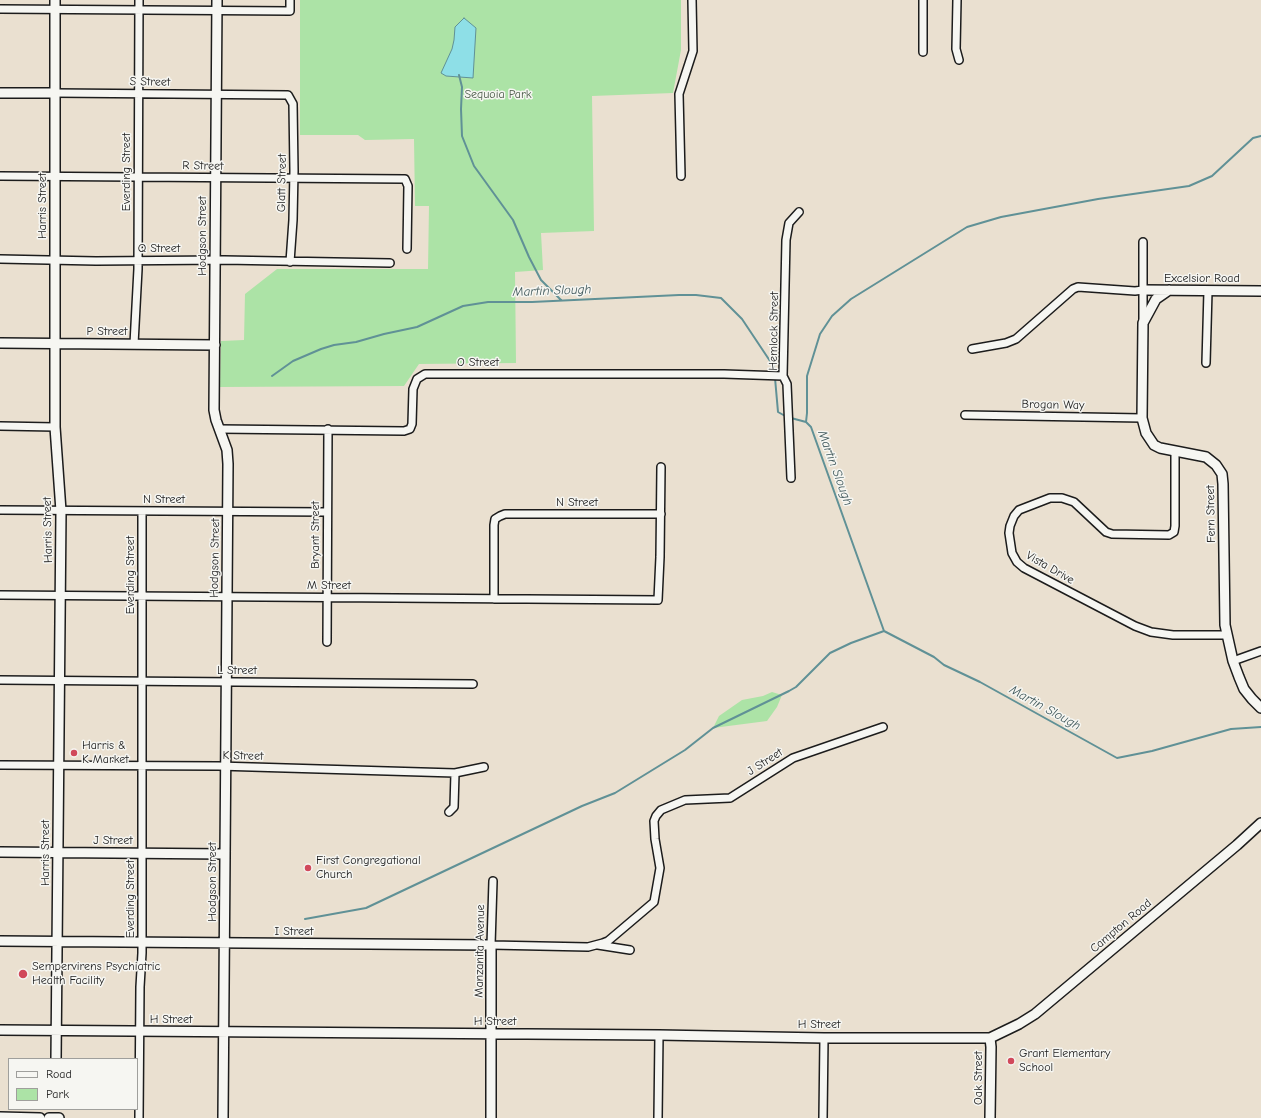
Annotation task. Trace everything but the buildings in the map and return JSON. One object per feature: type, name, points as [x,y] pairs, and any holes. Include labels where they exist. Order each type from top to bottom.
[{"type":"street","name":"Everding Street","points":[[134,344],[138,260],[139,0]]},
{"type":"street","name":"Hodgson Street","points":[[217,0],[214,410],[226,450],[228,464],[223,1118]]},
{"type":"street","points":[[0,9],[55,5],[139,11],[290,11],[290,0]]},
{"type":"street","points":[[681,176],[679,94],[693,51],[692,0]]},
{"type":"street","points":[[923,0],[923,52]]},
{"type":"street","points":[[957,0],[956,49],[959,60]]},
{"type":"street","name":"Harris Street","points":[[55,5],[55,427],[61,511],[56,1058]]},
{"type":"street","name":"S Street","points":[[0,93],[288,95],[293,104]]},
{"type":"street","name":"Glatt Street","points":[[290,262],[294,178],[293,104]]},
{"type":"street","name":"R Street","points":[[0,176],[405,179],[408,186],[407,249]]},
{"type":"street","name":"Hemlock Street","points":[[791,478],[787,384],[783,376],[786,240],[789,223],[799,212]]},
{"type":"street","name":"Fern Street","points":[[1143,242],[1142,418],[1146,433],[1154,445],[1160,448],[1206,457],[1216,465],[1222,474],[1224,484],[1225,614],[1227,635],[1233,661],[1244,689],[1261,708]]},
{"type":"street","name":"Q Street","points":[[0,259],[55,261],[215,260],[390,263]]},
{"type":"street","points":[[972,349],[1016,339],[1073,289],[1078,287],[1135,291],[1143,290]]},
{"type":"street","name":"Excelsior Road","points":[[1143,290],[1261,291]]},
{"type":"street","points":[[1143,323],[1156,299],[1169,290]]},
{"type":"street","points":[[1206,364],[1208,291]]},
{"type":"street","name":"P Street","points":[[0,343],[215,344]]},
{"type":"street","name":"O Street","points":[[219,429],[404,431],[410,429],[412,424],[413,389],[417,379],[425,374],[724,374],[783,376]]},
{"type":"street","name":"Brogan Way","points":[[965,415],[1142,418]]},
{"type":"street","points":[[0,426],[55,427]]},
{"type":"street","name":"Bryant Street","points":[[327,642],[328,429]]},
{"type":"street","name":"Vista Drive","points":[[1175,451],[1176,526],[1174,532],[1169,535],[1112,534],[1106,532],[1074,502],[1062,498],[1050,498],[1020,510],[1014,516],[1009,533],[1012,554],[1017,562],[1024,568],[1135,626],[1151,632],[1173,635],[1227,635]]},
{"type":"street","points":[[661,467],[661,514]]},
{"type":"street","name":"N Street","points":[[0,510],[327,512]]},
{"type":"street","name":"Everding Street","points":[[139,1118],[139,1032],[142,943],[142,511]]},
{"type":"street","name":"N Street","points":[[494,599],[494,525],[495,520],[500,516],[505,514],[661,514]]},
{"type":"street","name":"M Street","points":[[0,595],[658,600],[661,514]]},
{"type":"street","points":[[1233,661],[1261,651]]},
{"type":"street","name":"L Street","points":[[0,680],[142,680],[473,684]]},
{"type":"street","name":"J Street","points":[[598,945],[608,941],[654,902],[660,868],[654,821],[656,816],[662,810],[685,800],[730,798],[793,758],[883,727]]},
{"type":"street","name":"K Street","points":[[0,765],[226,766],[455,772],[484,767]]},
{"type":"street","points":[[449,812],[454,807],[455,772]]},
{"type":"street","name":"Campton Road","points":[[990,1038],[1019,1024],[1035,1014],[1231,850],[1261,823]]},
{"type":"street","name":"J Street","points":[[0,852],[225,854]]},
{"type":"street","name":"Manzanita Avenue","points":[[491,1118],[491,945],[493,881]]},
{"type":"street","name":"I Street","points":[[0,942],[588,947],[598,945]]},
{"type":"street","points":[[29,942],[50,946],[55,950],[58,962]]},
{"type":"street","points":[[598,945],[630,950]]},
{"type":"street","name":"H Street","points":[[0,1030],[659,1035],[824,1038],[990,1038]]},
{"type":"street","points":[[658,1118],[659,1035]]},
{"type":"street","points":[[823,1118],[824,1038]]},
{"type":"street","name":"Oak Street","points":[[990,1038],[990,1118]]},
{"type":"street","points":[[0,1117],[40,1118]]},
{"type":"street","points":[[49,1118],[57,1118]]},
{"type":"green space","name":"Sequoia Park","points":[[300,0],[681,0],[681,50],[673,93],[592,96],[594,231],[541,233],[543,270],[515,272],[516,363],[419,364],[404,386],[220,387],[221,341],[244,340],[245,294],[277,269],[428,269],[429,206],[415,206],[414,139],[365,140],[358,135],[300,135]]},
{"type":"green space","points":[[772,692],[782,695],[777,707],[767,721],[713,728],[719,716],[742,700],[763,696]]},
{"type":"water","points":[[464,18],[476,28],[473,78],[446,76],[441,73],[452,49],[455,27]]},
{"type":"waterway","points":[[459,75],[462,87],[462,136],[474,166],[513,220],[541,280],[561,300]]},
{"type":"waterway","points":[[806,422],[807,376],[820,334],[832,316],[851,299],[967,227],[1001,217],[1098,199],[1189,186],[1212,176],[1253,138],[1261,136]]},
{"type":"waterway","name":"Martin Slough","points":[[272,376],[293,361],[321,349],[417,327],[463,306],[488,302],[532,302],[679,295],[696,295],[721,298],[742,319],[774,367],[775,374]]},
{"type":"waterway","name":"Martin Slough","points":[[775,378],[778,412],[787,417]]},
{"type":"waterway","name":"Martin Slough","points":[[791,418],[806,422],[811,427],[884,631],[1117,758],[1152,751],[1231,729],[1261,727]]},
{"type":"waterway","points":[[305,919],[366,908],[582,806],[615,793],[685,750],[713,728],[796,687],[830,653],[851,643],[884,631]]},
{"type":"place","name":"Harris & K Market","points":[[74,753]]},
{"type":"place","name":"First Congregational Church","points":[[308,868]]},
{"type":"place","name":"Sempervirens Psychiatric Health Facility","points":[[23,974]]},
{"type":"place","name":"Grant Elementary School","points":[[1011,1061]]}]
